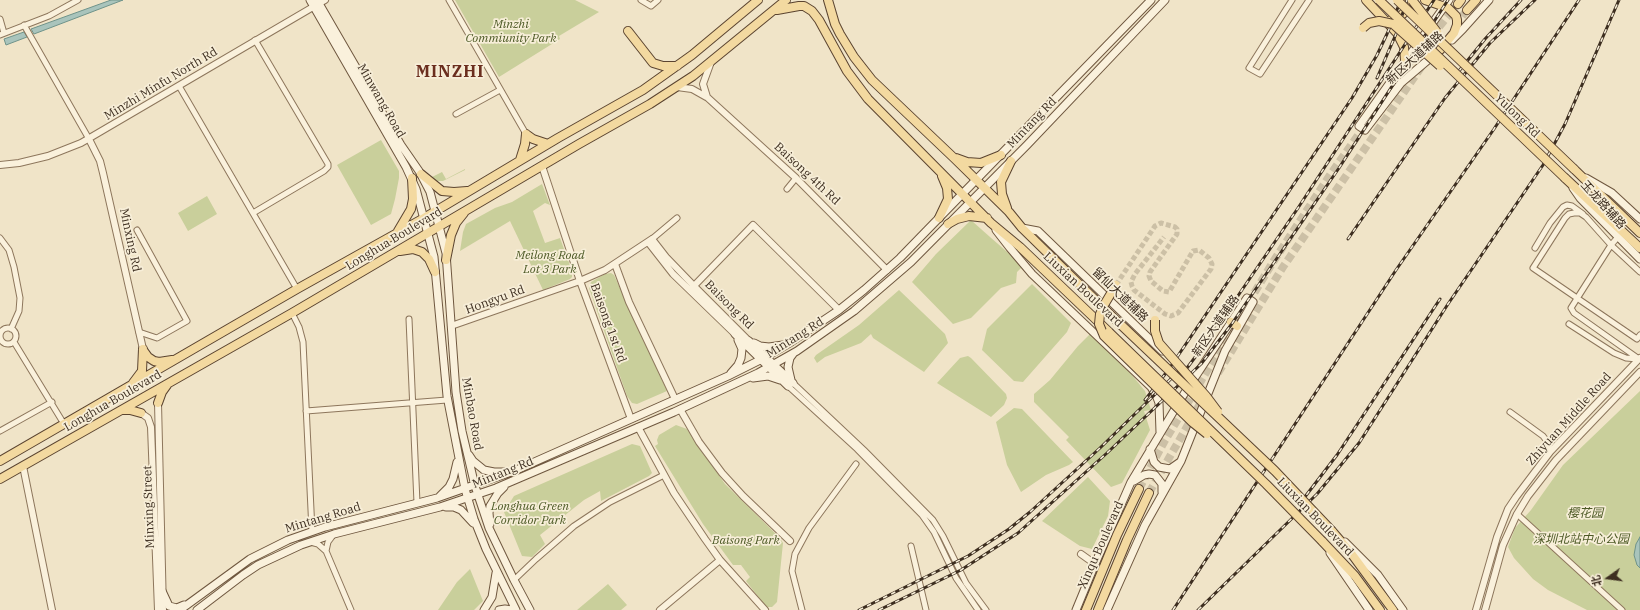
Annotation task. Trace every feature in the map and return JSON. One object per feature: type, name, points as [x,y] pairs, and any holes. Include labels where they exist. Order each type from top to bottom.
[{"type":"main road","points":[[740,15],[746,0]]},
{"type":"main road","name":"Longhua Boulevard","points":[[0,461],[297,289],[424,218],[520,160],[643,90],[678,65],[758,0]]},
{"type":"main road","name":"Longhua Boulevard","points":[[0,479],[292,314],[428,232],[650,104],[677,87],[711,62],[786,0]]},
{"type":"main road","name":"Liuxian Boulevard","points":[[828,0],[835,24],[854,57],[872,80],[984,187],[1009,212],[1022,228],[1118,322],[1293,489],[1334,533],[1377,587],[1393,610]]},
{"type":"main road","name":"Mintang Rd","points":[[465,489],[514,471],[728,376],[763,359],[839,310],[887,270],[1019,137],[1151,0]]},
{"type":"main road","name":"Mintang Rd","points":[[334,534],[440,507],[508,484],[740,382],[795,352],[827,331],[875,294],[911,262],[1027,145],[1165,0]]},
{"type":"main road","points":[[1366,0],[1397,33],[1404,47],[1405,60]]},
{"type":"main road","name":"Yulong Rd","points":[[1380,0],[1640,248]]},
{"type":"main road","name":"Yulong Rd","points":[[1397,0],[1640,233]]},
{"type":"main road","points":[[1382,16],[1394,19],[1401,16],[1406,9],[1406,0]]},
{"type":"main road","points":[[1412,0],[1434,28],[1475,74]]},
{"type":"main road","points":[[1425,0],[1446,3],[1456,16],[1457,25],[1454,32],[1440,50]]},
{"type":"main road","points":[[1467,10],[1476,0]]},
{"type":"main road","name":"新区大道辅路","points":[[1405,60],[1359,126],[1365,130],[1400,83],[1463,29],[1489,0]]},
{"type":"main road","points":[[317,2],[401,145],[421,174],[430,192],[435,211]]},
{"type":"main road","name":"Minwang Road","points":[[317,2],[412,178],[424,218]]},
{"type":"main road","points":[[1405,60],[1446,3]]},
{"type":"main road","name":"Liuxian Boulevard","points":[[771,12],[785,7],[804,6],[812,11],[858,87],[989,221],[1020,247],[1271,489],[1355,576],[1380,610]]},
{"type":"main road","points":[[823,28],[822,20],[827,16],[832,18],[835,24]]},
{"type":"main road","points":[[1363,28],[1369,23],[1379,20],[1393,24],[1471,94],[1502,118]]},
{"type":"main road","points":[[628,31],[653,62],[663,66],[678,65]]},
{"type":"main road","points":[[526,134],[533,140],[548,144]]},
{"type":"main road","points":[[520,160],[526,134]]},
{"type":"main road","points":[[1019,137],[1027,145]]},
{"type":"main road","points":[[954,158],[967,162],[981,163],[1001,155]]},
{"type":"main road","points":[[1009,212],[1002,194],[1001,182],[1011,161]]},
{"type":"main road","points":[[934,166],[944,181],[948,193],[946,204],[939,218]]},
{"type":"main road","name":"玉龙路辅路","points":[[1577,172],[1612,194],[1640,219]]},
{"type":"main road","points":[[421,174],[442,191],[454,192],[470,190]]},
{"type":"main road","points":[[396,233],[411,209],[413,199],[412,178]]},
{"type":"main road","name":"玉龙路辅路","points":[[1567,180],[1580,198],[1640,258]]},
{"type":"main road","points":[[446,260],[449,239],[453,229],[468,210]]},
{"type":"main road","name":"Minbao Road","points":[[435,211],[446,260],[456,392],[467,452],[477,495],[493,536],[530,610]]},
{"type":"main road","points":[[948,224],[957,219],[968,216],[989,221],[1024,266],[1151,387],[1159,403],[1160,432]]},
{"type":"main road","name":"Minbao Road","points":[[424,218],[435,272],[447,400],[467,498],[478,529],[516,610]]},
{"type":"main road","name":"留仙大道辅路","points":[[1022,228],[1038,231],[1182,371],[1190,374],[1201,368]]},
{"type":"main road","points":[[395,252],[418,250],[426,255],[435,272]]},
{"type":"main road","points":[[1116,285],[1100,314],[1100,324],[1104,336],[1192,422],[1233,454]]},
{"type":"main road","points":[[1155,320],[1155,331],[1159,343],[1206,396],[1231,429]]},
{"type":"main road","name":"新区大道辅路","points":[[1076,610],[1131,482],[1160,432],[1201,368],[1234,324],[1193,434],[1181,461],[1142,532],[1107,610]]},
{"type":"main road","points":[[728,376],[738,365],[741,358],[742,349],[735,334]]},
{"type":"main road","name":"Baisong Rd","points":[[735,334],[791,384]]},
{"type":"main road","points":[[749,341],[760,346],[769,347],[793,341]]},
{"type":"main road","name":"Baisong Rd","points":[[749,341],[763,359]]},
{"type":"main road","points":[[142,349],[148,357],[154,361],[160,362],[177,359]]},
{"type":"main road","points":[[130,387],[142,370],[142,349]]},
{"type":"main road","points":[[791,384],[788,367],[790,358],[795,352]]},
{"type":"main road","points":[[740,382],[752,378],[768,376],[791,384]]},
{"type":"main road","points":[[158,403],[162,392],[172,381]]},
{"type":"main road","points":[[118,412],[130,410],[141,413]]},
{"type":"main road","points":[[1150,449],[1154,462],[1159,467],[1170,468],[1181,461]]},
{"type":"main road","points":[[467,452],[473,461],[484,470],[494,472],[514,471]]},
{"type":"main road","points":[[437,498],[449,487],[453,479],[458,456]]},
{"type":"main road","points":[[1131,482],[1144,475],[1155,475],[1162,484],[1160,498]]},
{"type":"main road","points":[[493,536],[489,518],[490,506],[498,493],[508,484]]},
{"type":"main road","name":"Mintang Road","points":[[180,610],[250,559],[288,540],[312,531],[437,498],[465,489]]},
{"type":"main road","name":"Xinqu Boulevard","points":[[1086,610],[1117,535],[1139,489]]},
{"type":"main road","name":"Xinqu Boulevard","points":[[1098,610],[1127,540],[1149,493]]},
{"type":"main road","points":[[440,507],[454,507],[461,510],[478,529]]},
{"type":"main road","points":[[1334,533],[1353,549],[1378,575],[1403,610]]},
{"type":"main road","name":"Mintang Road","points":[[197,610],[258,565],[310,542],[334,534]]},
{"type":"main road","points":[[1322,541],[1369,610]]},
{"type":"main road","points":[[484,610],[494,591],[496,570]]},
{"type":"main road","points":[[162,591],[166,602],[171,607],[177,608],[188,604]]},
{"type":"main road","points":[[499,610],[512,610]]},
{"type":"street","points":[[0,19],[2,34],[25,27],[78,0]]},
{"type":"street","points":[[449,0],[526,134]]},
{"type":"street","points":[[641,0],[650,6],[658,0]]},
{"type":"street","points":[[1292,0],[1249,68],[1260,74],[1309,0]]},
{"type":"street","name":"Minzhi Minfu North Rd","points":[[0,165],[19,163],[48,156],[89,139],[317,2]]},
{"type":"street","points":[[25,27],[89,139]]},
{"type":"street","points":[[253,213],[324,171],[328,167],[328,164],[255,40]]},
{"type":"street","points":[[708,98],[703,84],[711,62]]},
{"type":"street","points":[[179,86],[297,289]]},
{"type":"street","name":"Baisong 4th Rd","points":[[677,87],[692,89],[708,98],[796,178],[887,270]]},
{"type":"street","points":[[456,114],[500,90]]},
{"type":"street","name":"Minxing Rd","points":[[89,139],[95,150],[103,173],[142,349]]},
{"type":"street","name":"Baisong 1st Rd","points":[[542,166],[580,281],[631,419]]},
{"type":"street","points":[[787,189],[796,178]]},
{"type":"street","points":[[1535,248],[1550,223],[1563,207],[1567,205],[1572,206],[1586,217],[1611,245],[1640,272]]},
{"type":"street","points":[[1586,217],[1580,213],[1569,214],[1533,268],[1637,339],[1640,335]]},
{"type":"street","points":[[650,241],[677,218]]},
{"type":"street","points":[[692,288],[753,225],[839,310]]},
{"type":"street","points":[[137,230],[186,321],[157,338],[139,332]]},
{"type":"street","points":[[1618,237],[1611,245],[1571,308],[1573,312],[1640,358]]},
{"type":"street","points":[[0,238],[9,250],[20,298],[19,311],[11,329]]},
{"type":"street","name":"Hongyu Rd","points":[[452,326],[580,281],[614,264],[650,241]]},
{"type":"street","name":"Baisong Rd","points":[[650,241],[673,274],[692,288],[749,341]]},
{"type":"street","points":[[614,264],[629,302],[675,399]]},
{"type":"street","name":"Baisong Rd","points":[[692,288],[735,334]]},
{"type":"street","points":[[292,314],[302,335],[312,531]]},
{"type":"street","points":[[408,319],[417,503]]},
{"type":"street","points":[[1569,324],[1614,354],[1626,358],[1640,358]]},
{"type":"street","points":[[11,329],[6,329],[2,333],[1,341],[6,344],[14,342]]},
{"type":"street","points":[[11,329],[16,336],[14,342]]},
{"type":"street","points":[[14,342],[52,402],[64,424]]},
{"type":"street","name":"Zhiyuan Middle Road","points":[[1476,610],[1493,548],[1508,509],[1550,452],[1640,358]]},
{"type":"street","name":"Zhiyuan Middle Road","points":[[1484,610],[1503,545],[1517,514],[1538,482],[1556,460],[1640,372]]},
{"type":"street","points":[[791,384],[922,515],[934,532],[956,578],[978,610]]},
{"type":"street","points":[[791,384],[864,450],[933,520],[943,536],[966,582],[986,610]]},
{"type":"street","points":[[306,410],[447,400]]},
{"type":"street","points":[[0,431],[52,402]]},
{"type":"street","name":"Minxing Street","points":[[158,403],[163,610]]},
{"type":"street","points":[[680,409],[699,442],[722,473],[760,513],[790,541]]},
{"type":"street","points":[[1510,412],[1543,436],[1549,444],[1550,452]]},
{"type":"street","name":"Minxing Street","points":[[141,413],[148,418],[151,427],[158,610]]},
{"type":"street","points":[[638,427],[664,475],[720,560],[764,610]]},
{"type":"street","points":[[802,610],[792,571],[795,554],[809,528],[856,464]]},
{"type":"street","points":[[23,466],[52,610]]},
{"type":"street","points":[[514,580],[574,526],[610,502],[664,475]]},
{"type":"street","points":[[1517,514],[1622,610]]},
{"type":"street","points":[[326,551],[328,542],[334,534]]},
{"type":"street","points":[[310,542],[318,544],[326,551],[351,610]]},
{"type":"street","points":[[911,546],[926,610]]},
{"type":"street","points":[[1081,554],[1095,564]]},
{"type":"street","points":[[660,610],[720,560]]},
{"type":"green space","name":"Minzhi Commiunity Park","points":[[455,0],[575,0],[599,12],[559,36],[560,39],[499,77]]},
{"type":"green space","points":[[381,140],[399,171],[399,178],[391,214],[371,225],[337,165]]},
{"type":"green space","points":[[465,169],[443,181],[437,181],[432,177],[442,172],[446,179]]},
{"type":"green space","name":"Meilong Road Lot 3 Park","points":[[542,184],[550,205],[545,203],[533,211],[545,243],[560,238],[572,271],[572,277],[570,279],[543,290],[510,221],[460,251],[466,224],[495,208],[512,202]]},
{"type":"green space","points":[[207,196],[217,214],[188,231],[178,213]]},
{"type":"green space","points":[[970,221],[972,221],[1013,257],[1022,267],[1017,272],[1016,283],[1001,288],[971,318],[953,324],[912,282],[936,254]]},
{"type":"green space","points":[[611,273],[614,275],[667,391],[637,404],[632,403],[627,396],[589,288],[591,282],[605,274]]},
{"type":"green space","points":[[1032,284],[1071,323],[1067,332],[1023,382],[1014,381],[982,350],[987,329]]},
{"type":"green space","points":[[899,290],[945,334],[948,343],[924,372],[873,338],[871,334],[861,343],[825,357],[817,363],[814,358],[816,355],[859,325]]},
{"type":"green space","points":[[1090,334],[1131,374],[1145,391],[1151,410],[1144,411],[1150,430],[1122,483],[1111,487],[1066,440],[1069,437],[1034,402],[1034,394],[1050,380]]},
{"type":"green space","points":[[968,356],[1006,394],[1007,398],[1004,405],[991,417],[937,383],[960,358]]},
{"type":"green space","name":"深圳北站中心公园","points":[[1640,391],[1640,610],[1587,610],[1548,590],[1533,579],[1514,558],[1508,547],[1515,528],[1531,510],[1563,465]]},
{"type":"green space","points":[[1014,408],[1022,409],[1073,462],[1046,475],[1021,492],[1007,465],[996,422]]},
{"type":"green space","name":"Baisong Park","points":[[676,425],[687,429],[725,484],[779,537],[783,543],[777,602],[772,607],[766,607],[746,581],[750,577],[741,565],[733,565],[703,524],[655,446],[658,444],[657,440],[659,435]]},
{"type":"green space","name":"Longhua Green Corridor Park","points":[[632,444],[640,446],[652,473],[601,501],[600,491],[584,500],[540,535],[545,544],[532,557],[522,556],[504,512],[514,496]]},
{"type":"green space","points":[[1088,477],[1110,501],[1108,516],[1092,549],[1080,546],[1042,521]]},
{"type":"green space","points":[[470,569],[483,601],[474,610],[438,610],[457,582]]},
{"type":"green space","points":[[608,584],[627,605],[621,610],[577,610]]},
{"type":"water","points":[[111,0],[123,0],[34,34],[31,29]]},
{"type":"water","points":[[24,32],[27,37],[6,45],[4,39]]},
{"type":"water","points":[[1640,537],[1640,568],[1637,565],[1634,555],[1636,544]]},
{"type":"tunnel","points":[[1139,489],[1164,442],[1273,262],[1330,175],[1409,63],[1458,4]]},
{"type":"tunnel","points":[[1455,26],[1467,10]]},
{"type":"tunnel","points":[[1218,373],[1283,267],[1422,66]]},
{"type":"tunnel","points":[[1116,285],[1155,226],[1161,223],[1175,227],[1177,229],[1177,234],[1150,272],[1149,276],[1151,281],[1163,291],[1169,292],[1193,251],[1199,250],[1209,258],[1212,264],[1211,269],[1178,313],[1171,316],[1165,314],[1134,290],[1131,282],[1135,274],[1164,237]]},
{"type":"tunnel","points":[[1149,493],[1204,397]]},
{"type":"railway","points":[[1145,400],[1169,369],[1352,98],[1377,55],[1401,0]]},
{"type":"railway","points":[[1377,78],[1396,34],[1407,0]]},
{"type":"railway","points":[[1178,380],[1205,344],[1298,208],[1434,0]]},
{"type":"railway","points":[[879,610],[961,570],[1018,533],[1107,453],[1201,364],[1231,325],[1339,168],[1448,0]]},
{"type":"railway","points":[[1459,71],[1485,39],[1521,0]]},
{"type":"railway","points":[[1348,239],[1445,98],[1490,43],[1535,0]]},
{"type":"railway","points":[[1173,610],[1396,270],[1494,129],[1579,0]]},
{"type":"railway","points":[[1198,610],[1317,494],[1359,443],[1448,304],[1543,165],[1565,124],[1619,0]]},
{"type":"railway","points":[[1301,502],[1337,455],[1440,299]]},
{"type":"railway","points":[[859,610],[968,556],[1009,529],[1030,512],[1100,448],[1179,371]]},
{"type":"district","name":"MINZHI","points":[[450,72]]},
{"type":"park label","name":"樱花园","points":[[1585,514]]}]
